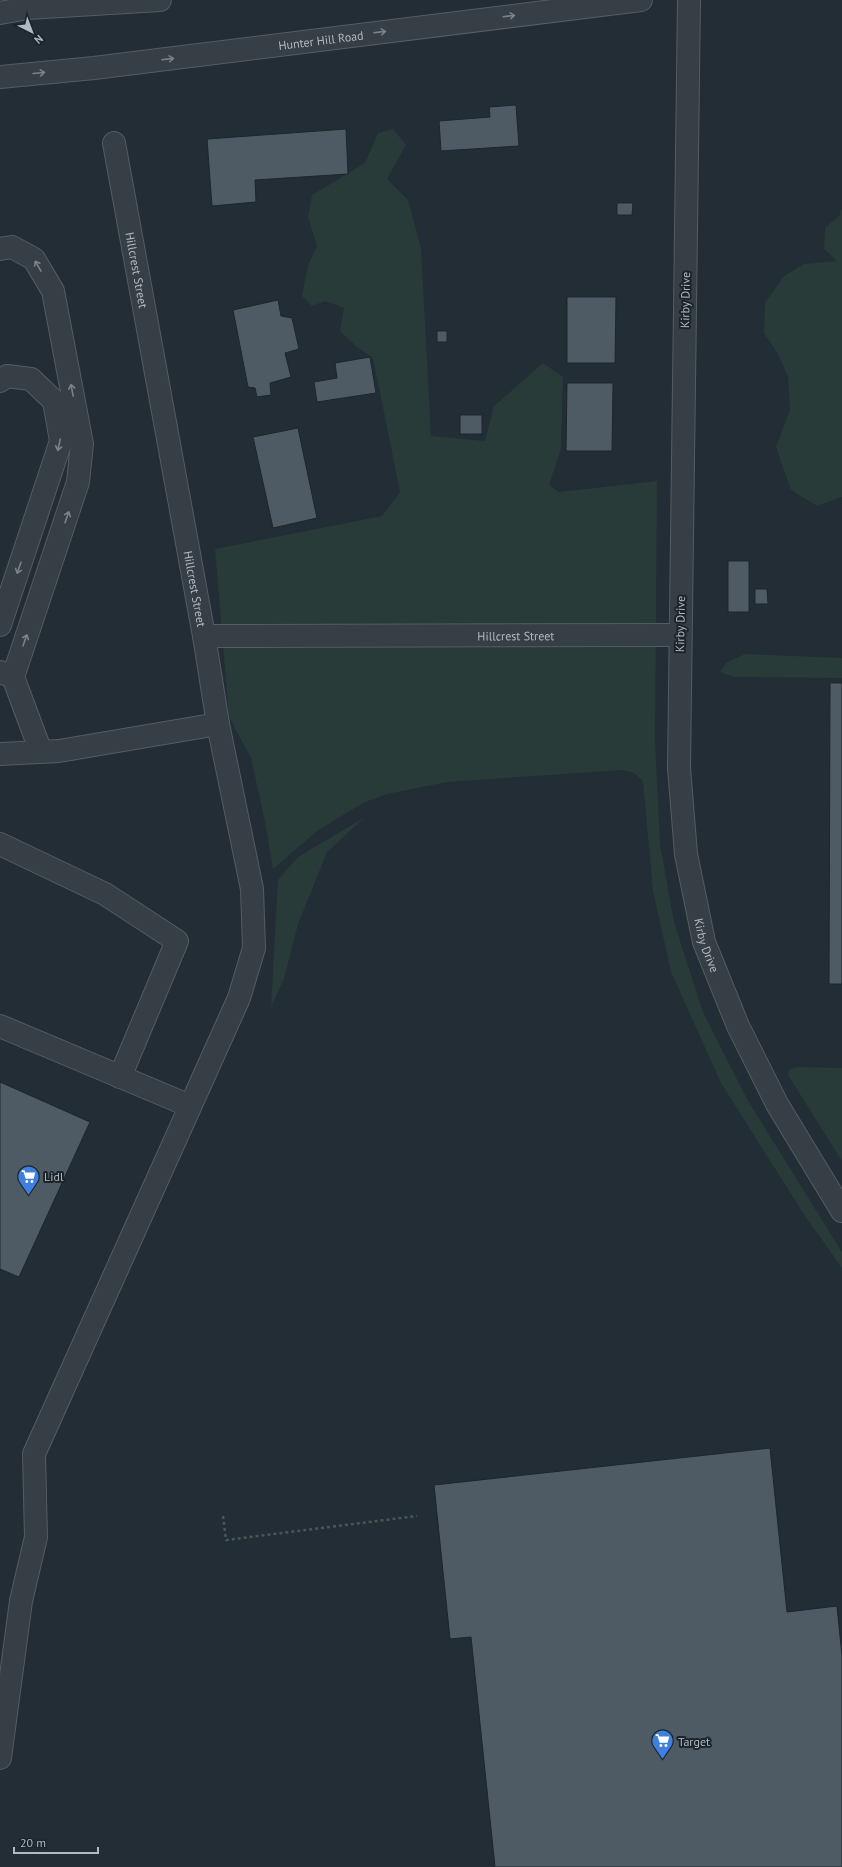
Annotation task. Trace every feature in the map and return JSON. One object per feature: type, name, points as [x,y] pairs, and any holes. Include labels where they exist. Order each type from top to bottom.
[{"type":"street","points":[[0,13],[28,8],[160,0]]},
{"type":"street","name":"Hunter Hill Road","points":[[0,77],[94,68],[641,0]]},
{"type":"street","name":"Kirby Drive","points":[[689,0],[679,768],[686,854],[704,942],[738,1026],[777,1104],[842,1211]]},
{"type":"street","name":"Hillcrest Street","points":[[114,143],[204,636],[680,635]]},
{"type":"street","points":[[0,249],[12,247],[34,259],[53,291],[82,444],[78,482],[6,674],[41,752]]},
{"type":"street","points":[[0,381],[7,376],[31,379],[54,402],[61,442],[0,625]]},
{"type":"street","points":[[0,1758],[21,1601],[36,1537],[34,1454],[239,998],[254,948],[252,889],[218,724],[204,636]]},
{"type":"street","points":[[0,754],[59,751],[218,724]]},
{"type":"street","points":[[0,844],[105,894],[177,941],[120,1077]]},
{"type":"street","points":[[0,1026],[190,1106]]},
{"type":"path","points":[[223,1516],[226,1540],[417,1516]]},
{"type":"green space","points":[[393,129],[406,145],[387,179],[408,200],[421,248],[431,436],[485,441],[494,406],[543,363],[563,377],[561,449],[549,485],[559,492],[657,481],[655,742],[660,844],[674,922],[703,1012],[747,1099],[842,1252],[842,1268],[803,1213],[721,1083],[671,972],[653,891],[643,781],[634,773],[623,770],[447,782],[387,794],[363,803],[317,831],[273,869],[265,822],[251,758],[229,717],[215,549],[382,516],[400,492],[373,358],[358,348],[340,331],[344,308],[325,301],[312,306],[302,296],[308,265],[317,246],[308,217],[312,195],[365,163],[378,133]]},
{"type":"green space","points":[[842,208],[842,497],[817,506],[791,490],[776,447],[790,410],[788,377],[778,354],[764,333],[765,303],[784,276],[804,264],[837,261],[824,249],[825,228],[839,216]]},
{"type":"green space","points":[[745,654],[842,658],[842,678],[734,677],[720,672],[726,663]]},
{"type":"green space","points":[[365,817],[327,852],[298,924],[284,979],[271,1007],[278,880],[298,857]]},
{"type":"green space","points":[[798,1067],[842,1068],[842,1161],[788,1075],[790,1069]]},
{"type":"building","points":[[516,105],[519,146],[441,151],[439,121],[490,117],[489,107]]},
{"type":"building","points":[[346,129],[348,174],[255,180],[256,202],[212,206],[207,139]]},
{"type":"building","points":[[617,203],[633,203],[632,215],[617,215]]},
{"type":"building","points":[[567,297],[616,297],[615,363],[567,363]]},
{"type":"building","points":[[278,300],[281,316],[292,318],[299,349],[285,353],[291,377],[270,383],[271,395],[257,397],[255,388],[248,387],[233,310]]},
{"type":"building","points":[[437,331],[447,331],[447,342],[437,342]]},
{"type":"building","points":[[370,357],[376,393],[317,402],[314,382],[337,378],[335,363]]},
{"type":"building","points":[[567,383],[613,383],[612,451],[566,451]]},
{"type":"building","points":[[460,415],[482,415],[482,434],[460,434]]},
{"type":"building","points":[[298,428],[317,518],[273,528],[253,437]]},
{"type":"building","points":[[728,561],[749,561],[749,612],[728,612]]},
{"type":"building","points":[[755,589],[767,589],[768,604],[755,604]]},
{"type":"building","points":[[830,683],[842,683],[842,984],[829,984]]},
{"type":"building","name":"Lidl","points":[[0,1082],[90,1122],[19,1277],[0,1269]]},
{"type":"building","name":"Target","points":[[770,1448],[787,1612],[837,1606],[842,1656],[842,1867],[495,1867],[471,1637],[450,1639],[434,1485]]},
{"type":"place","name":"Lidl","points":[[28,1196]]},
{"type":"place","name":"Target","points":[[663,1760]]}]
